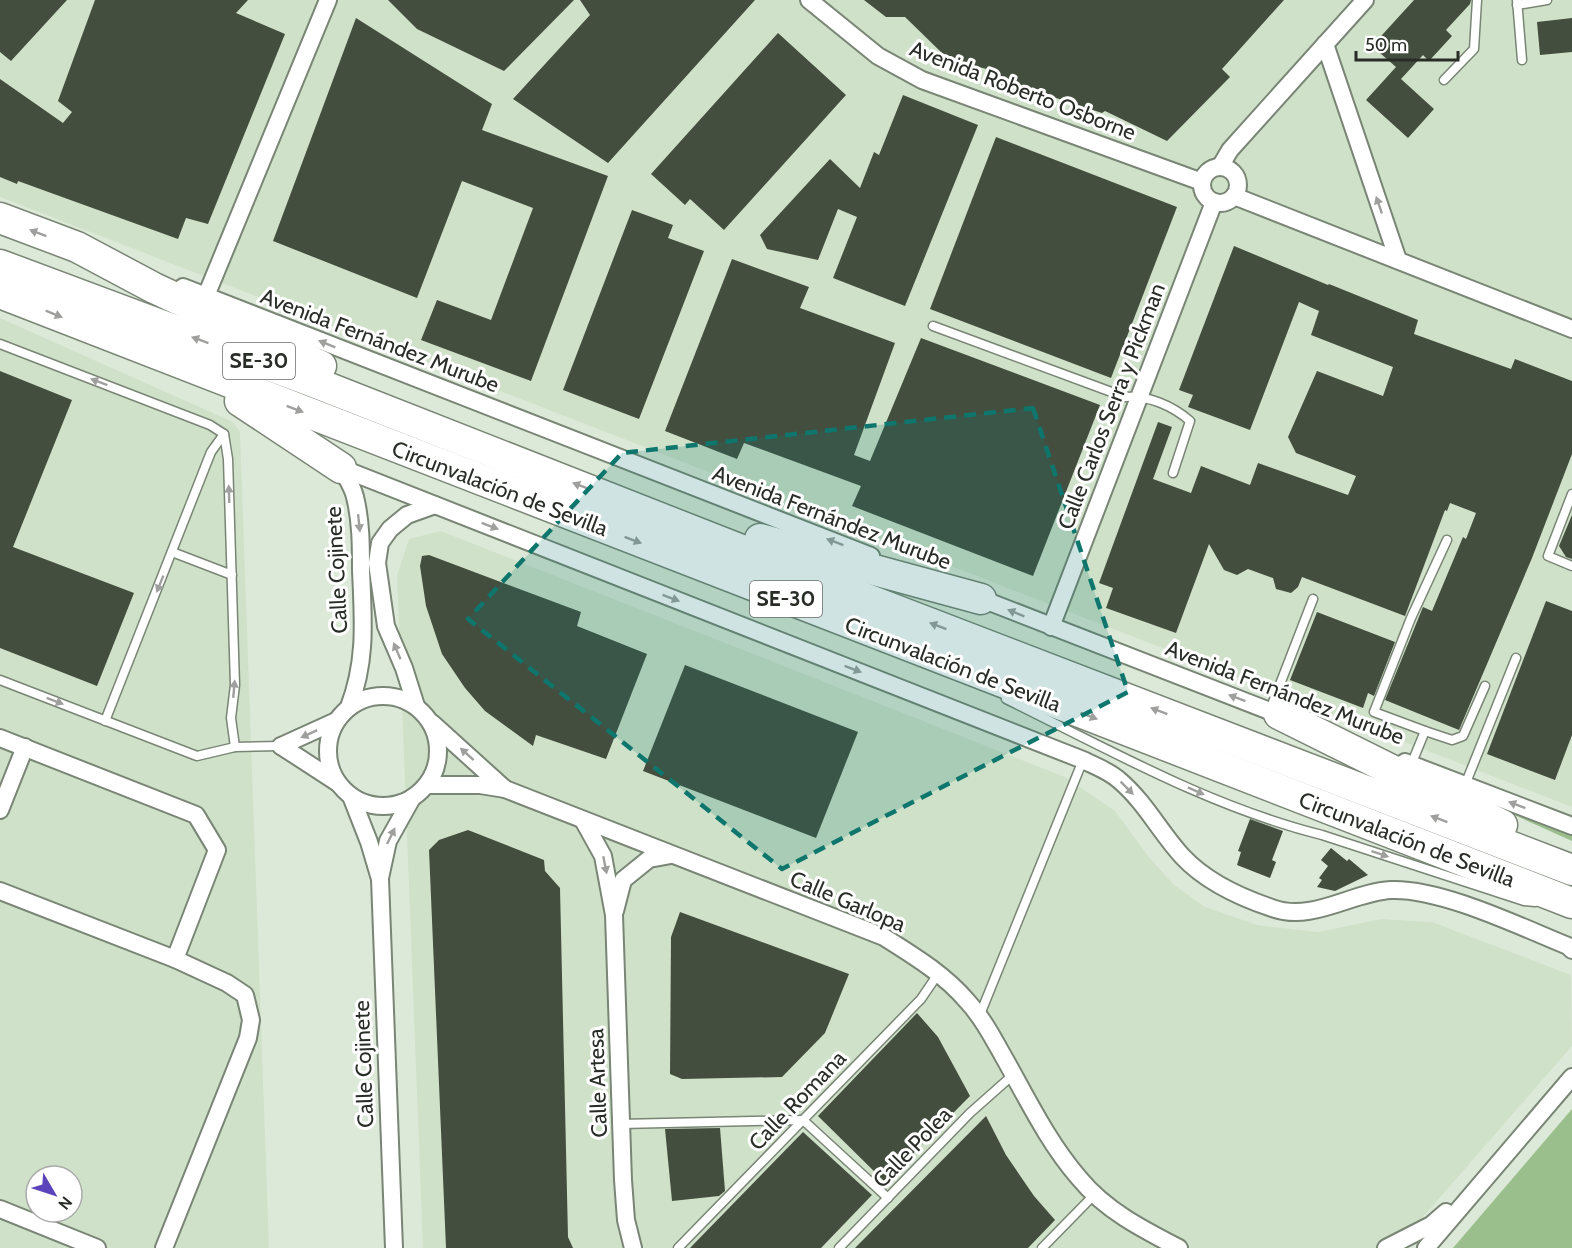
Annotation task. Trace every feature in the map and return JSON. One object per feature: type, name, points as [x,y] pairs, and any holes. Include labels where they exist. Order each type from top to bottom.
[{"type":"highway","points":[[0,218],[77,247],[154,288],[333,371],[431,427]]},
{"type":"highway","name":"Circunvalación de Sevilla","points":[[0,265],[431,427],[884,605],[1572,870]]},
{"type":"highway","name":"Circunvalación de Sevilla","points":[[0,293],[1572,904]]},
{"type":"highway","points":[[182,364],[341,468]]},
{"type":"highway","points":[[675,523],[752,536],[981,599]]},
{"type":"highway","points":[[1275,712],[1572,859]]},
{"type":"street","points":[[206,296],[328,0]]},
{"type":"street","name":"Avenida Roberto Osborne","points":[[809,0],[878,56],[921,80],[1202,182]]},
{"type":"street","points":[[1220,167],[1230,150],[1365,0]]},
{"type":"street","points":[[1325,44],[1398,260]]},
{"type":"street","points":[[1220,167],[1231,171],[1238,185],[1234,196],[1225,203],[1214,202],[1205,197],[1202,182],[1206,173],[1220,167]]},
{"type":"street","points":[[1234,196],[1572,328]]},
{"type":"street","name":"Calle Carlos Serra y Pickman","points":[[1051,627],[1214,202]]},
{"type":"street","name":"Avenida Fernández Murube","points":[[77,247],[1051,627],[1572,826]]},
{"type":"street","points":[[341,468],[1083,760],[1118,778],[1146,806],[1182,856],[1208,879],[1233,893],[1275,909],[1308,911],[1391,890],[1436,895],[1499,918],[1568,946],[1572,950]]},
{"type":"street","name":"Calle Cojinete","points":[[341,468],[355,494],[360,523],[362,569],[362,661],[349,707]]},
{"type":"street","name":"Calle Cojinete","points":[[416,706],[404,668],[386,626],[377,563],[380,543],[390,529],[407,515],[435,505]]},
{"type":"street","points":[[281,746],[338,783],[351,796],[369,804],[388,806],[412,798],[427,785],[438,757],[437,738],[429,720],[416,706],[399,698],[385,695],[366,698],[349,707],[336,721],[328,740],[328,759],[338,783]]},
{"type":"street","name":"Calle Garlopa","points":[[429,720],[505,789]]},
{"type":"street","points":[[281,746],[336,721]]},
{"type":"street","points":[[0,738],[196,815],[217,850],[175,959]]},
{"type":"street","points":[[0,810],[25,747]]},
{"type":"street","name":"Calle Garlopa","points":[[427,785],[480,785],[505,789],[884,938],[927,964],[968,1001],[1014,1074],[1054,1145],[1079,1179],[1135,1225],[1179,1248]]},
{"type":"street","name":"Calle Cojinete","points":[[351,796],[369,842],[380,879]]},
{"type":"street","name":"Calle Cojinete","points":[[394,1248],[380,879],[388,842],[412,798]]},
{"type":"street","name":"Calle Artesa","points":[[583,820],[603,856],[614,915],[626,1220],[633,1248]]},
{"type":"street","name":"Calle Artesa","points":[[614,915],[623,880],[649,859],[673,854]]},
{"type":"street","points":[[0,891],[175,959],[227,983],[245,995],[251,1020],[248,1038],[164,1248]]},
{"type":"street","points":[[1426,1248],[1572,1077]]},
{"type":"street","points":[[1386,1248],[1431,1225],[1486,1179]]},
{"type":"street","points":[[0,1209],[97,1248]]},
{"type":"street","name":"Calle Garlopa","points":[[1163,1240],[1194,1248]]},
{"type":"lane","points":[[1444,80],[1474,49],[1477,0]]},
{"type":"lane","points":[[1522,60],[1517,2],[1547,0]]},
{"type":"lane","points":[[933,326],[1125,397],[1140,396],[1178,410],[1190,421],[1173,473]]},
{"type":"lane","points":[[0,344],[210,425],[224,434],[228,459],[235,685],[231,717],[235,747]]},
{"type":"lane","points":[[105,721],[211,452],[224,434]]},
{"type":"lane","points":[[1572,494],[1548,556],[1572,566]]},
{"type":"lane","points":[[1447,540],[1411,618],[1374,712],[1452,740],[1462,735],[1485,686]]},
{"type":"lane","points":[[172,552],[232,575]]},
{"type":"lane","points":[[1275,712],[1313,599]]},
{"type":"lane","points":[[899,643],[966,678]]},
{"type":"lane","points":[[1465,785],[1516,658]]},
{"type":"lane","points":[[0,680],[197,756],[235,747],[281,746]]},
{"type":"lane","points":[[996,694],[1199,793],[1289,826],[1333,838],[1524,901],[1572,904]]},
{"type":"lane","points":[[1411,765],[1425,731]]},
{"type":"lane","points":[[978,1017],[1083,760]]},
{"type":"lane","name":"Calle Romana","points":[[678,1248],[921,999],[938,974]]},
{"type":"lane","name":"Calle Polea","points":[[839,1248],[970,1113],[1014,1074]]},
{"type":"lane","points":[[621,1124],[803,1120],[888,1198]]},
{"type":"lane","points":[[1042,1248],[1095,1194]]},
{"type":"highlighted area","points":[[1033,408],[1128,692],[782,869],[468,619],[622,453]]},
{"type":"shaded area","points":[[0,0],[1572,0],[1572,807],[0,197]]},
{"type":"shaded area","points":[[0,318],[233,422],[240,432],[269,1248],[0,1248]]},
{"type":"shaded area","points":[[441,531],[1065,777],[1115,811],[1148,856],[1174,885],[1205,907],[1257,925],[1318,932],[1381,919],[1432,922],[1571,975],[1572,1046],[1396,1248],[423,1248],[397,576],[409,539]]},
{"type":"green space","points":[[1483,801],[1572,835],[1572,841]]},
{"type":"green space","points":[[1572,1109],[1572,1248],[1453,1248]]},
{"type":"building","points":[[0,0],[67,0],[11,61],[0,52]]},
{"type":"building","points":[[95,0],[248,0],[236,13],[285,34],[208,224],[186,218],[178,239],[18,181],[17,184],[0,177],[0,79],[63,123],[72,112],[58,101]]},
{"type":"building","points":[[388,0],[574,0],[504,71],[417,29]]},
{"type":"building","points":[[580,0],[755,0],[608,163],[513,99],[590,15]]},
{"type":"building","points":[[864,0],[1284,0],[1222,69],[1230,77],[1167,141],[1105,111],[1102,113],[1053,97],[1042,106],[999,87],[1001,77],[994,71],[964,63],[942,53],[905,17],[886,17]]},
{"type":"building","points":[[1414,0],[1471,0],[1446,30],[1452,36],[1429,61],[1423,55],[1401,79],[1434,109],[1408,138],[1366,100],[1396,67],[1372,46]]},
{"type":"building","points":[[356,18],[492,104],[482,130],[608,176],[531,381],[421,340],[437,300],[491,320],[533,208],[462,181],[417,298],[273,241]]},
{"type":"building","points":[[1572,18],[1572,52],[1540,55],[1537,22]]},
{"type":"building","points":[[778,33],[846,95],[724,230],[690,199],[685,205],[651,174]]},
{"type":"building","points":[[903,95],[978,125],[905,306],[833,278],[857,217],[838,209],[818,260],[767,249],[760,235],[830,159],[860,188],[874,152],[879,155]]},
{"type":"building","points":[[996,137],[1177,207],[1111,378],[930,309]]},
{"type":"building","points":[[632,210],[673,225],[668,238],[704,251],[639,419],[563,390]]},
{"type":"building","points":[[1234,246],[1418,320],[1414,334],[1511,369],[1515,359],[1572,381],[1572,454],[1532,558],[1459,730],[1385,700],[1423,607],[1432,611],[1463,537],[1466,539],[1476,513],[1450,503],[1447,511],[1445,510],[1405,616],[1302,577],[1298,587],[1291,593],[1276,589],[1273,578],[1248,569],[1237,575],[1224,570],[1209,544],[1176,633],[1106,608],[1113,588],[1099,583],[1158,422],[1172,427],[1153,479],[1191,493],[1201,466],[1250,485],[1258,463],[1348,495],[1356,476],[1296,453],[1288,437],[1317,371],[1383,396],[1393,367],[1311,335],[1319,311],[1299,302],[1250,430],[1188,407],[1193,395],[1179,390]]},
{"type":"building","points":[[732,259],[809,287],[800,308],[895,343],[854,455],[870,461],[921,338],[1100,405],[1033,576],[852,506],[861,486],[744,443],[737,459],[665,431]]},
{"type":"building","points":[[0,371],[72,400],[13,547],[134,593],[97,686],[0,648]]},
{"type":"building","points":[[1572,515],[1572,559],[1566,557],[1559,546]]},
{"type":"building","points":[[429,555],[581,612],[577,626],[647,654],[606,759],[536,735],[533,746],[485,711],[465,688],[442,654],[426,606],[420,566],[422,556]]},
{"type":"building","points":[[1546,601],[1572,611],[1572,735],[1555,780],[1487,754]]},
{"type":"building","points":[[1317,612],[1395,642],[1374,696],[1368,693],[1363,708],[1290,680]]},
{"type":"building","points":[[685,665],[858,732],[816,838],[643,771]]},
{"type":"building","points":[[1250,819],[1283,831],[1272,860],[1276,862],[1270,878],[1237,865],[1241,852],[1238,851]]},
{"type":"building","points":[[468,830],[544,860],[545,871],[560,888],[568,1237],[573,1248],[446,1248],[429,850],[439,840]]},
{"type":"building","points":[[1331,848],[1368,875],[1335,891],[1317,887],[1322,880],[1319,878],[1328,866],[1321,860]]},
{"type":"building","points":[[680,912],[849,974],[825,1033],[782,1077],[682,1079],[670,1074],[671,937]]},
{"type":"building","points":[[917,1013],[938,1037],[970,1096],[885,1182],[818,1116]]},
{"type":"building","points":[[986,1116],[1006,1155],[1034,1196],[1055,1220],[1028,1248],[855,1248]]},
{"type":"building","points":[[720,1128],[725,1191],[719,1196],[672,1201],[665,1129]]},
{"type":"building","points":[[803,1132],[872,1195],[821,1248],[690,1248]]}]
